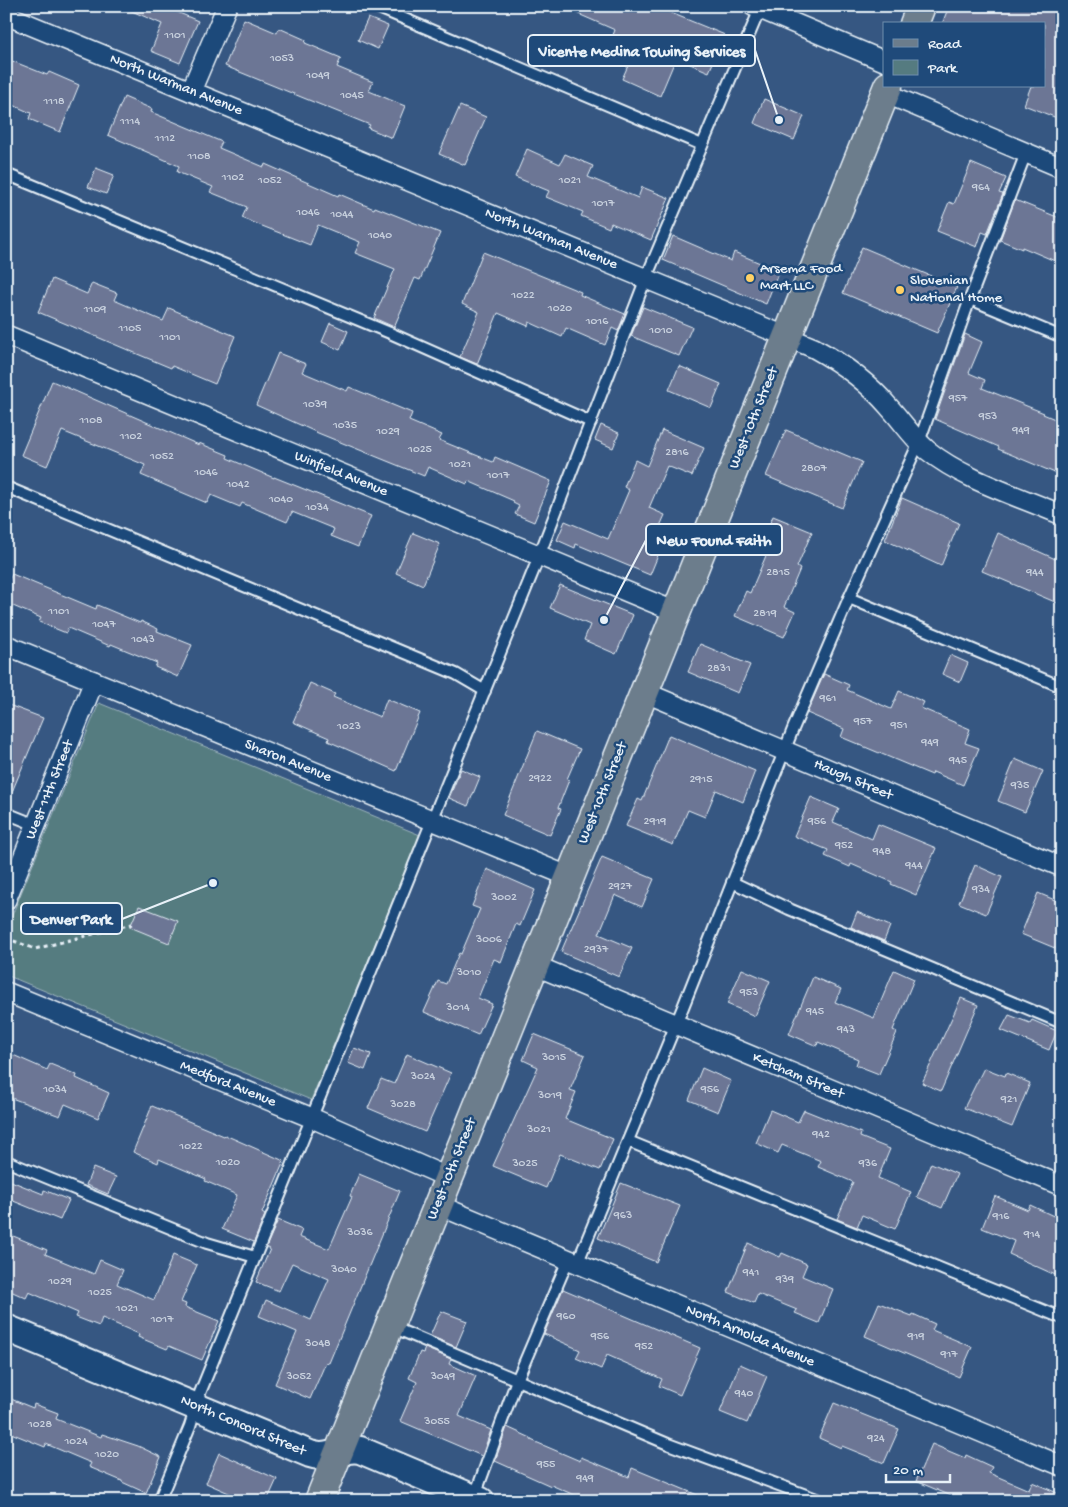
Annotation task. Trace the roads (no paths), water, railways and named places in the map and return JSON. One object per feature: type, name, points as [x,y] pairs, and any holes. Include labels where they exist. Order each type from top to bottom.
[{"type":"main road","points":[[915,22],[921,6]]},
{"type":"main road","name":"West 10th Street","points":[[319,1501],[887,90]]},
{"type":"main road","name":"North Concord Street","points":[[6,1328],[315,1456],[360,1450],[476,1500]]},
{"type":"street","points":[[192,91],[227,6]]},
{"type":"street","points":[[757,8],[883,61]]},
{"type":"street","name":"North Warman Avenue","points":[[6,15],[814,348],[833,358],[858,376],[888,405],[918,442],[939,459],[962,473],[1062,515]]},
{"type":"street","points":[[887,90],[1062,168]]},
{"type":"street","name":"Winfield Avenue","points":[[6,335],[676,612]]},
{"type":"street","name":"Sharon Avenue","points":[[6,645],[570,878]]},
{"type":"street","name":"West 11th Street","points":[[6,900],[94,681]]},
{"type":"street","name":"Haugh Street","points":[[644,692],[1062,867]]},
{"type":"street","name":"Ketcham Street","points":[[534,965],[1062,1186]]},
{"type":"street","name":"Medford Avenue","points":[[6,992],[312,1118],[449,1178]]},
{"type":"street","name":"North Arnolda Avenue","points":[[438,1205],[1062,1466]]},
{"type":"lane","points":[[374,6],[702,145]]},
{"type":"lane","points":[[159,1501],[255,1257],[540,556],[646,278],[757,8]]},
{"type":"lane","points":[[476,1500],[518,1380],[628,1141],[784,751],[918,442],[1026,153]]},
{"type":"lane","points":[[6,174],[390,333],[591,422]]},
{"type":"lane","points":[[970,299],[1062,337]]},
{"type":"lane","points":[[6,487],[456,674],[485,691]]},
{"type":"lane","points":[[849,598],[1062,687]]},
{"type":"lane","points":[[6,813],[36,825]]},
{"type":"lane","points":[[732,882],[789,909],[1062,1023]]},
{"type":"lane","points":[[628,1141],[1062,1318]]},
{"type":"lane","points":[[6,1161],[207,1243],[255,1257]]},
{"type":"lane","points":[[389,1326],[668,1444],[822,1501]]},
{"type":"place","name":"Vicente Medina Towing Services","points":[[779,120]]},
{"type":"place","name":"Arsema Food Mart LLC","points":[[750,278]]},
{"type":"place","name":"Slovenian National Home","points":[[900,290]]},
{"type":"place","name":"New Found Faith","points":[[604,620]]},
{"type":"place","name":"Denver Park","points":[[213,883]]}]
